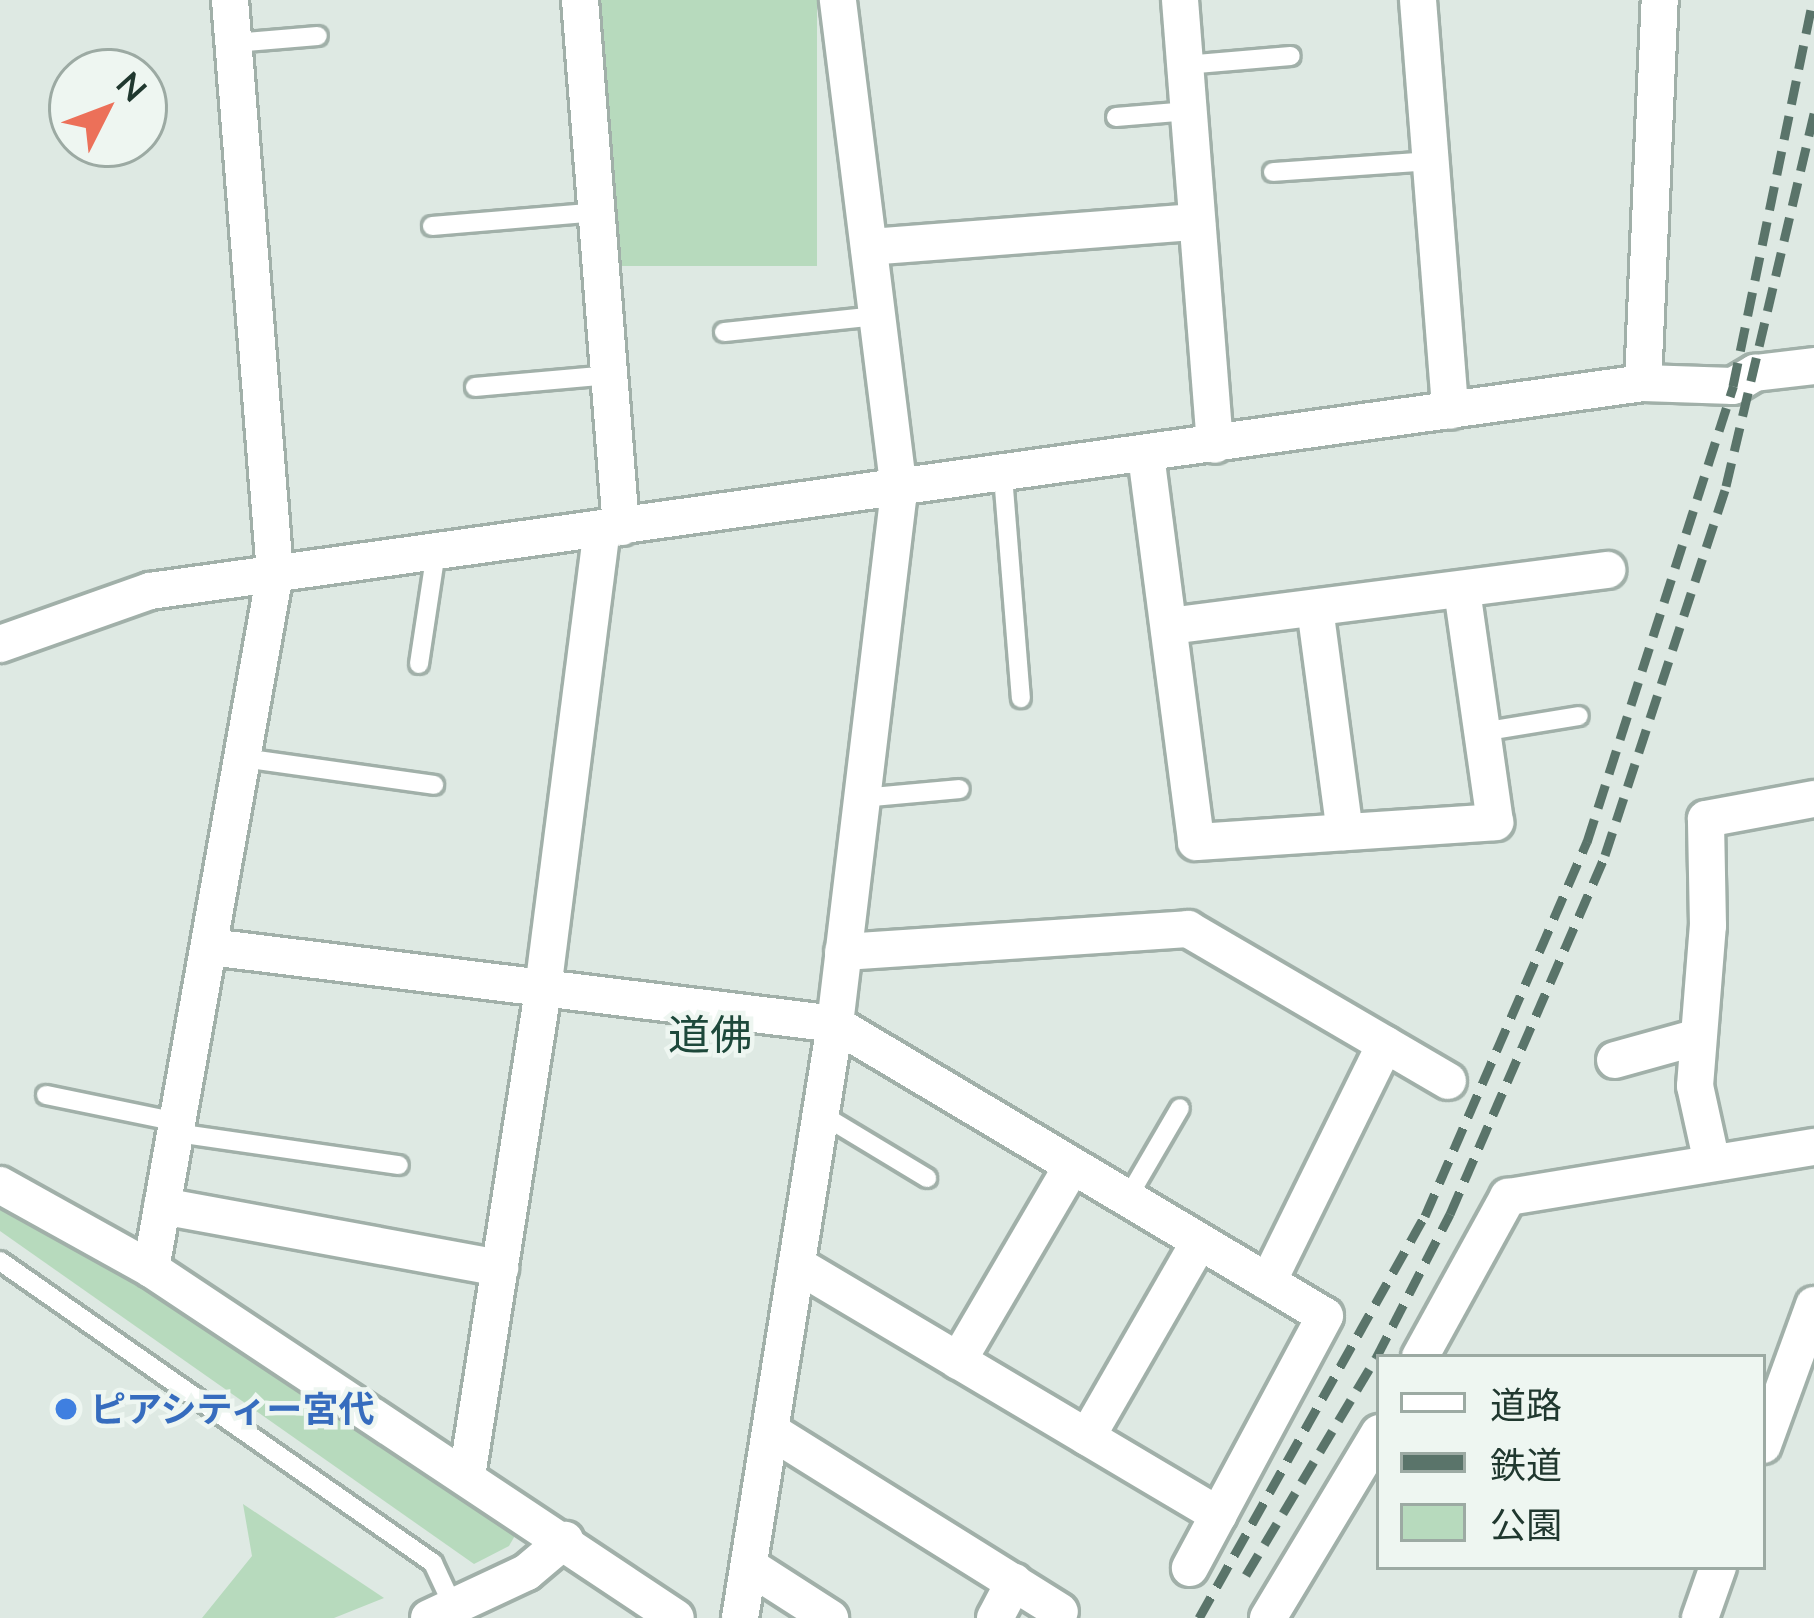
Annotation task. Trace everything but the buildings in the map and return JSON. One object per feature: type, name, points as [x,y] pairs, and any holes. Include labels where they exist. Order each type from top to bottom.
[{"type":"street","points":[[151,1269],[275,573],[230,0]]},
{"type":"street","points":[[467,1476],[611,529],[609,375],[580,0]]},
{"type":"street","points":[[740,1618],[774,1433],[835,1024],[899,491],[838,0]]},
{"type":"street","points":[[1180,0],[1215,445]]},
{"type":"street","points":[[1418,0],[1450,411]]},
{"type":"street","points":[[1642,383],[1660,0]]},
{"type":"street","points":[[869,247],[1197,223]]},
{"type":"street","points":[[0,644],[150,591],[899,491],[1642,383],[1732,386],[1755,373],[1814,366]]},
{"type":"street","points":[[1146,455],[1196,842],[1495,822],[1462,589]]},
{"type":"street","points":[[1168,626],[1607,570]]},
{"type":"street","points":[[1315,608],[1345,832]]},
{"type":"street","points":[[1712,1163],[1695,1086],[1706,819],[1814,799]]},
{"type":"street","points":[[843,952],[1189,929],[1448,1081]]},
{"type":"street","points":[[210,947],[835,1024],[1325,1316],[1190,1568]]},
{"type":"street","points":[[1615,1060],[1698,1037]]},
{"type":"street","points":[[1268,1282],[1385,1044]]},
{"type":"street","points":[[1422,1354],[1508,1197],[1814,1147]]},
{"type":"street","points":[[958,1360],[1072,1166]]},
{"type":"street","points":[[0,1185],[151,1269],[676,1618]]},
{"type":"street","points":[[163,1206],[500,1268]]},
{"type":"street","points":[[1087,1437],[1199,1242]]},
{"type":"street","points":[[799,1266],[1219,1515]]},
{"type":"street","points":[[1766,1437],[1814,1305]]},
{"type":"street","points":[[774,1433],[1060,1612]]},
{"type":"street","points":[[1268,1618],[1376,1438]]},
{"type":"street","points":[[441,1613],[527,1572],[565,1540]]},
{"type":"street","points":[[752,1568],[830,1618]]},
{"type":"street","points":[[1700,1618],[1717,1570]]},
{"type":"street","points":[[995,1618],[1014,1582]]},
{"type":"lane","points":[[234,44],[318,36]]},
{"type":"lane","points":[[1185,65],[1291,56]]},
{"type":"lane","points":[[1116,117],[1189,111]]},
{"type":"lane","points":[[1274,172],[1430,161]]},
{"type":"lane","points":[[432,226],[596,212]]},
{"type":"lane","points":[[724,332],[878,316]]},
{"type":"lane","points":[[476,387],[609,375]]},
{"type":"lane","points":[[1003,476],[1021,698]]},
{"type":"lane","points":[[419,664],[436,552]]},
{"type":"lane","points":[[1482,732],[1579,716]]},
{"type":"lane","points":[[242,758],[434,785]]},
{"type":"lane","points":[[862,798],[960,789]]},
{"type":"lane","points":[[46,1095],[177,1128],[399,1165]]},
{"type":"lane","points":[[1127,1199],[1180,1108]]},
{"type":"lane","points":[[821,1114],[927,1178]]},
{"type":"lane","points":[[0,1261],[433,1563],[441,1613]]},
{"type":"green space","points":[[590,0],[817,0],[817,266],[590,266]]},
{"type":"green space","points":[[0,1202],[146,1286],[517,1532],[509,1546],[474,1564],[0,1231]]},
{"type":"green space","points":[[243,1504],[384,1598],[334,1618],[202,1618],[252,1556]]},
{"type":"railway","points":[[1199,1618],[1425,1216],[1587,842],[1733,386],[1813,0]]},
{"type":"railway","points":[[1378,1354],[1450,1214],[1605,855],[1726,486],[1814,113]]},
{"type":"railway","points":[[1246,1575],[1376,1358]]},
{"type":"place","name":"ピアシティー宮代","points":[[66,1409]]},
{"type":"district","name":"道佛","points":[[710,1034]]}]
